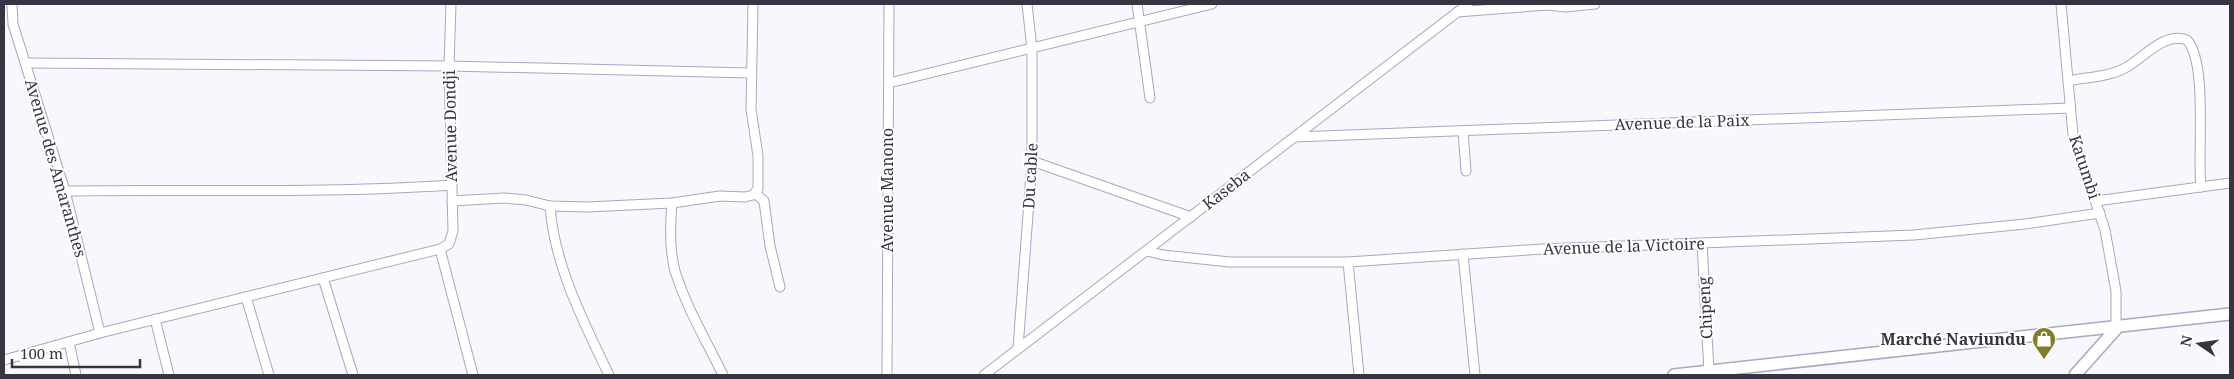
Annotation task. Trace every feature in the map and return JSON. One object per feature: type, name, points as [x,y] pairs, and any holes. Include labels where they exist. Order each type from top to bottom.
[{"type":"street","name":"Avenue des Amaranthes","points":[[12,4],[13,24],[65,191],[100,333]]},
{"type":"street","name":"Avenue Dondji","points":[[442,248],[453,235],[448,66],[451,4]]},
{"type":"street","points":[[753,4],[751,109],[758,156],[758,187],[756,194]]},
{"type":"street","name":"Avenue Manono","points":[[887,375],[889,4]]},
{"type":"street","name":"Du cable","points":[[1018,348],[1032,161],[1032,49],[1027,4]]},
{"type":"street","points":[[1137,4],[1138,24],[1150,98]]},
{"type":"street","points":[[889,83],[1138,24],[1212,4]]},
{"type":"street","name":"Kaseba","points":[[984,375],[1468,4]]},
{"type":"street","points":[[1457,12],[1547,5],[1566,7],[1595,4]]},
{"type":"street","name":"Katumbi","points":[[2061,4],[2073,135],[2096,200],[2109,247],[2116,292],[2116,329]]},
{"type":"street","points":[[2068,81],[2124,69],[2161,42],[2171,38],[2187,40],[2194,50],[2199,80],[2198,166],[2201,188]]},
{"type":"street","points":[[26,63],[448,66],[751,73]]},
{"type":"street","name":"Avenue de la Paix","points":[[1295,137],[2070,108]]},
{"type":"street","points":[[1463,131],[1466,171]]},
{"type":"street","points":[[1032,161],[1191,217]]},
{"type":"street","points":[[2096,200],[2230,184]]},
{"type":"street","points":[[65,191],[187,189],[362,191],[452,185]]},
{"type":"street","points":[[452,201],[504,198],[526,200],[550,206],[587,207],[672,203],[720,196],[745,198],[756,194]]},
{"type":"street","points":[[756,194],[764,201],[770,246],[780,287]]},
{"type":"street","points":[[672,203],[671,238],[675,272],[694,317],[723,375]]},
{"type":"street","points":[[550,206],[556,240],[577,305],[609,375]]},
{"type":"street","name":"Avenue de la Victoire","points":[[1147,251],[1198,260],[1230,262],[1348,262],[1543,249],[1914,235],[2025,224],[2100,213]]},
{"type":"street","name":"Chipeng","points":[[1702,244],[1709,371]]},
{"type":"street","points":[[4,360],[100,333],[442,248],[473,375]]},
{"type":"street","points":[[1463,254],[1475,375]]},
{"type":"street","points":[[1348,262],[1359,375]]},
{"type":"street","points":[[323,278],[353,375]]},
{"type":"street","points":[[246,297],[268,375]]},
{"type":"street","points":[[1674,375],[2116,329],[2230,314]]},
{"type":"street","points":[[155,319],[169,375]]},
{"type":"street","points":[[2075,375],[2116,329]]},
{"type":"street","points":[[68,342],[76,375]]},
{"type":"place","name":"Marché Naviundu","points":[[2044,360]]}]
